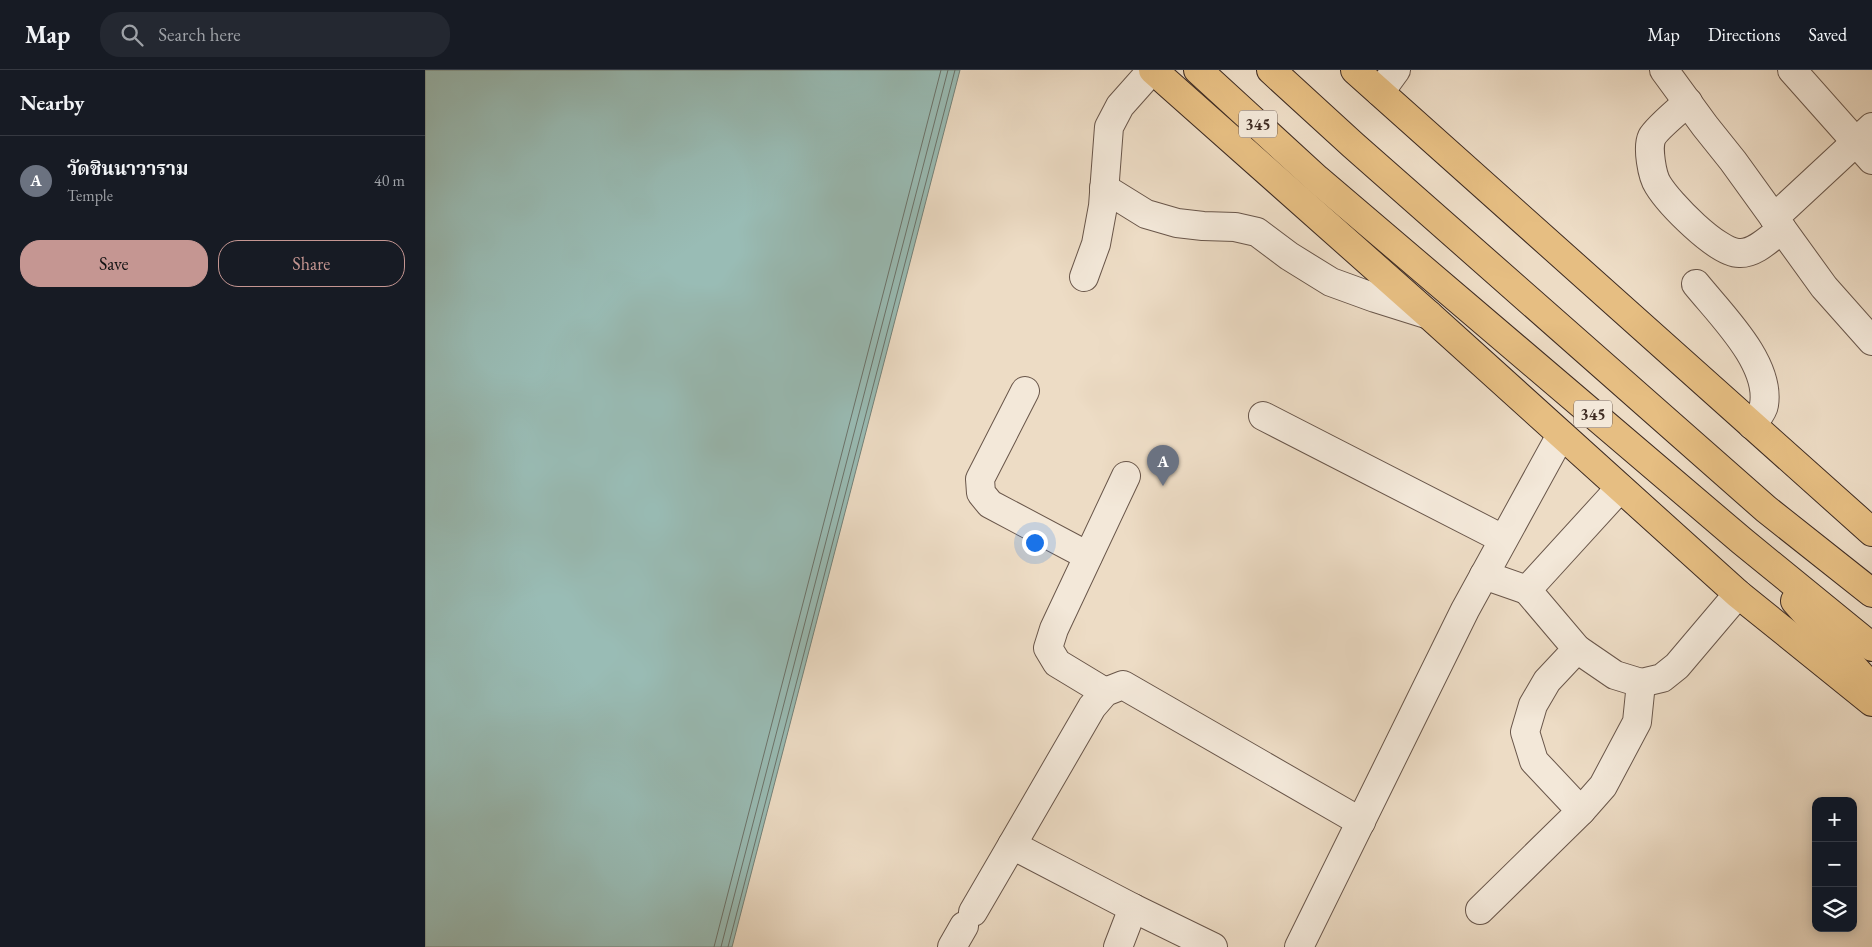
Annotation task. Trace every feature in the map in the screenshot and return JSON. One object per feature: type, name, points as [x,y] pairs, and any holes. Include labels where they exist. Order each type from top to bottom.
[{"type":"main road","points":[[1153,70],[1429,315],[1738,594],[1872,702]]},
{"type":"main road","name":"345","points":[[1198,70],[1317,179],[1741,541],[1872,647]]},
{"type":"main road","name":"345","points":[[1271,70],[1353,145],[1766,509],[1872,594]]},
{"type":"main road","points":[[1374,80],[1872,532]]},
{"type":"main road","points":[[1766,509],[1872,570]]},
{"type":"main road","points":[[1741,541],[1872,688]]},
{"type":"street","points":[[1084,277],[1096,244],[1103,206],[1109,127],[1120,106],[1153,70]]},
{"type":"street","points":[[1374,80],[1396,70]]},
{"type":"street","points":[[1664,70],[1824,287],[1872,341]]},
{"type":"street","points":[[1688,102],[1652,136],[1649,152],[1657,184],[1688,221],[1725,249],[1739,254],[1758,248],[1778,224],[1867,143],[1792,70]]},
{"type":"street","points":[[1104,188],[1145,214],[1177,223],[1235,227],[1257,232],[1289,256],[1331,282],[1429,315]]},
{"type":"street","points":[[1695,284],[1755,361],[1765,385],[1764,407],[1752,425]]},
{"type":"street","points":[[1025,391],[980,479],[981,493],[990,504],[1088,556]]},
{"type":"street","points":[[1263,416],[1503,539]]},
{"type":"street","points":[[1299,947],[1484,575],[1561,435]]},
{"type":"street","points":[[1105,692],[1057,663],[1048,648],[1053,629],[1126,476]]},
{"type":"street","points":[[1527,590],[1620,488]]},
{"type":"street","points":[[1484,575],[1527,590],[1577,649],[1615,675],[1641,683],[1662,678],[1677,666],[1738,594]]},
{"type":"street","points":[[1577,649],[1547,681],[1533,705],[1525,732],[1534,761],[1581,812]]},
{"type":"street","points":[[1480,910],[1581,812],[1603,786],[1637,722],[1641,683]]},
{"type":"street","points":[[963,928],[1092,707],[1105,692],[1123,685],[1361,822]]},
{"type":"street","points":[[1012,845],[1213,947]]},
{"type":"street","points":[[1118,947],[1117,945],[1133,908]]},
{"type":"water","points":[[425,70],[960,70],[732,947],[425,947]]},
{"type":"place","name":"วัดชินนาวาราม","points":[[1163,486]]}]
